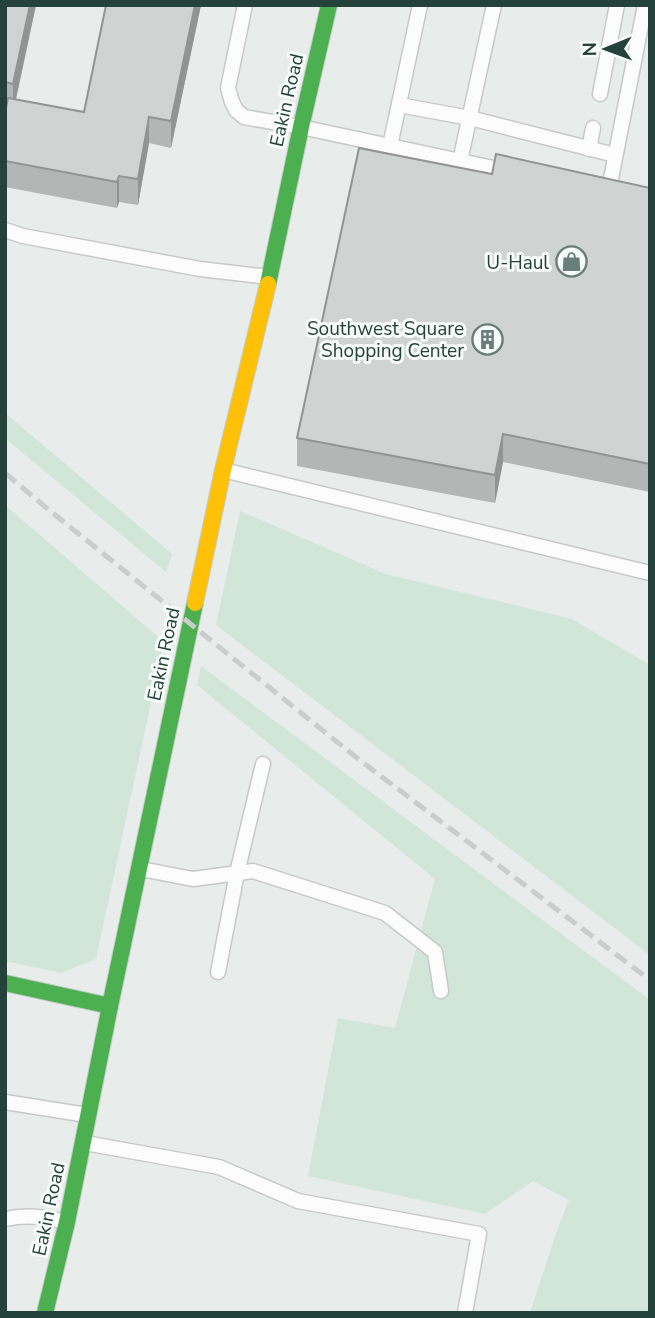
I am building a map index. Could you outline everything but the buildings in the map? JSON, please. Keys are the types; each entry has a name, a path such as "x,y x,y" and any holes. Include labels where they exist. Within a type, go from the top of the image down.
{"street":[{"name":"Eakin Road","path":"45,1313 67,1222 223,470 270,277 329,5"},
{"path":"5,983 110,1006"}],"lane":[{"path":"245,5 228,88 236,110 244,117 527,176"},
{"path":"390,146 420,5"},
{"path":"460,161 494,5"},
{"path":"600,94 617,5"},
{"path":"607,193 645,5"},
{"path":"399,105 470,118 615,155"},
{"path":"589,149 593,128"},
{"path":"5,230 23,236 200,269 270,277"},
{"path":"223,470 650,573"},
{"path":"218,972 237,873 263,764"},
{"path":"139,868 193,878 253,871 385,913 435,952 441,991"},
{"path":"5,1102 89,1115"},
{"path":"83,1143 219,1167 298,1201 479,1234 465,1313"},
{"path":"5,1219 27,1215 67,1222"}],"green space":[{"path":"5,413 172,554 166,572 5,438"},
{"path":"5,505 164,642 96,959 61,973 5,961"},
{"path":"240,511 386,574 572,619 650,665 650,955 216,625"},
{"path":"201,666 650,1000 650,1313 530,1313 569,1200 533,1181 485,1214 308,1176 338,1018 395,1028 435,879 197,685"}],"railway":[{"path":"5,473 357,758 650,980"}],"traffic: fast":[{"path":"268,284 329,5"},
{"path":"45,1313 67,1222 195,603"},
{"path":"5,983 110,1006"}],"traffic: slow":[{"path":"195,603 223,470 268,284"}],"place":[{"name":"U-Haul","path":"572,262"},
{"name":"Southwest Square Shopping Center","path":"487,339"}]}
